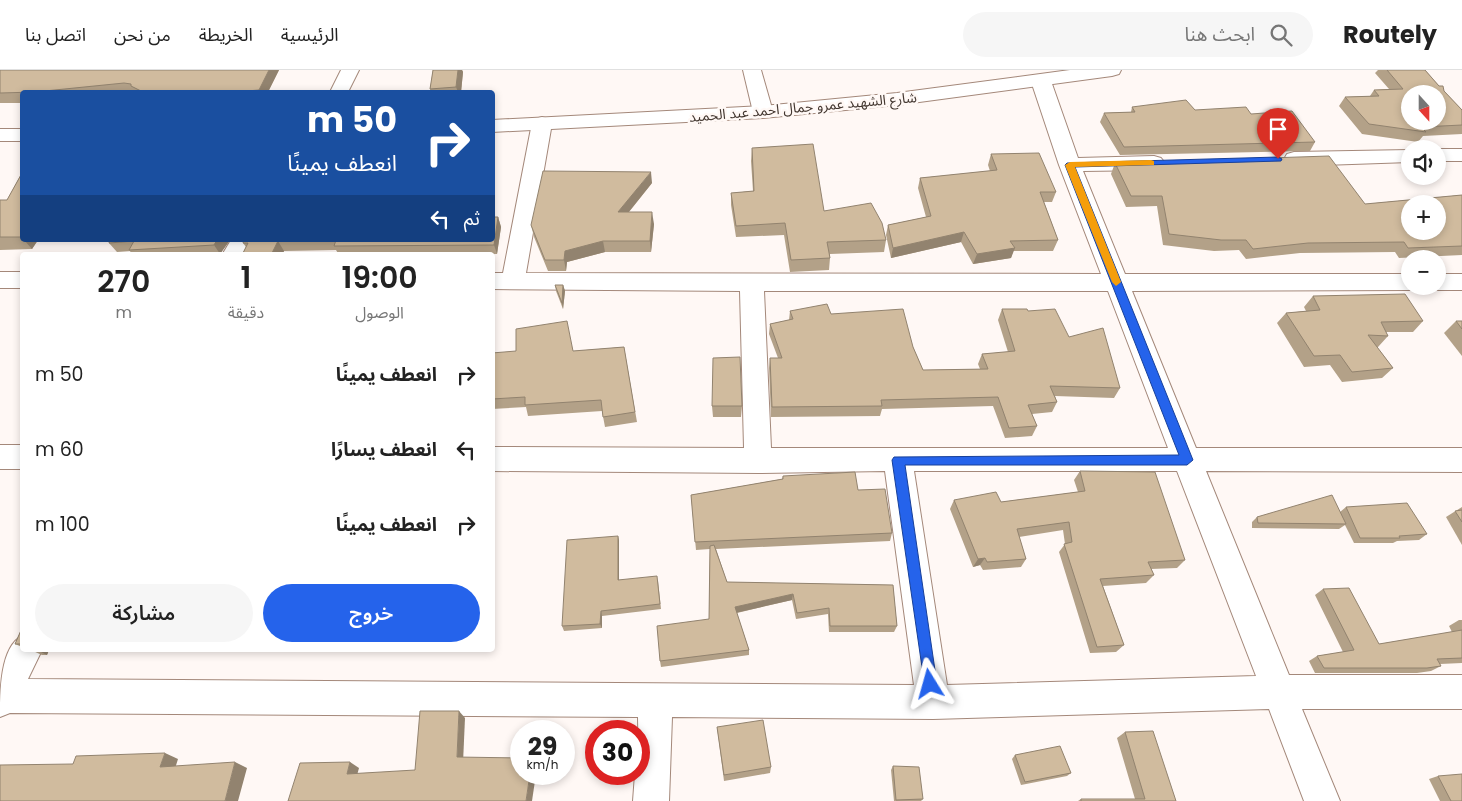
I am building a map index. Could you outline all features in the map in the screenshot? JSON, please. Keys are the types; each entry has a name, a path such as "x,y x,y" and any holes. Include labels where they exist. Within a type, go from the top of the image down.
{"street":[{"path":"341,90 350,70"},
{"path":"752,70 763,112"},
{"name":"شارع الشهيد عمرو جمال احمد عبد الحميد","path":"495,126 763,112 897,99 1112,70"},
{"path":"1041,81 1070,165 1322,801"},
{"path":"542,123 503,281 752,283 1401,282"},
{"path":"0,135 20,135"},
{"path":"1446,156 1462,155"},
{"path":"1274,160 1401,156"},
{"path":"1070,165 1177,162"},
{"path":"0,280 20,280"},
{"path":"1446,282 1462,282"},
{"path":"752,283 758,461"},
{"path":"0,457 20,457"},
{"path":"495,459 758,461 1462,460"},
{"path":"898,460 933,702"},
{"path":"25,652 1,697 656,699 933,702 1279,692 1462,692"},
{"path":"651,801 656,699"}],"building":[{"path":"0,70 269,70 259,90 139,90 131,86 131,84 124,83 0,93"},
{"path":"433,70 458,70 456,87 430,89"},
{"path":"1387,70 1425,70 1438,85 1401,85 1401,87"},
{"path":"1401,89 1401,128 1369,124 1345,97 1379,96 1374,90"},
{"path":"1446,93 1462,110 1462,125 1446,126"},
{"path":"1186,100 1195,110 1246,107 1251,114 1292,111 1315,142 1124,147 1104,113 1135,112 1132,107"},
{"path":"813,144 824,211 871,203 882,223 886,240 827,242 830,258 791,260 785,223 736,226 731,193 754,191 752,148"},
{"path":"1039,153 1056,192 1040,192 1058,240 1010,241 1015,248 977,254 964,232 893,248 888,225 931,216 920,178 997,170 991,154"},
{"path":"1329,156 1365,204 1401,201 1401,240 1446,240 1446,196 1462,195 1462,246 1408,248 1404,242 1308,243 1253,249 1246,240 1221,240 1169,234 1162,196 1131,196 1115,163"},
{"path":"543,171 651,172 618,212 652,212 650,241 603,241 565,251 564,260 545,260 531,225"},
{"path":"20,177 20,237 0,237 0,200 7,200"},
{"path":"495,217 498,217 495,238"},
{"path":"133,242 216,242 214,245 129,250"},
{"path":"278,242 272,252 244,252 248,243 243,243"},
{"path":"335,242 494,242 494,245 334,246"},
{"path":"555,285 563,285 562,303"},
{"path":"1406,295 1423,321 1381,322 1388,336 1368,335 1393,368 1352,372 1340,355 1314,356 1286,313 1320,310 1313,296"},
{"path":"827,304 831,314 903,309 913,347 923,370 988,369 982,354 1015,351 1002,309 1027,309 1028,311 1055,309 1069,337 1103,328 1120,388 1050,386 1057,402 1028,405 1037,426 1009,428 998,397 881,400 882,406 772,407 770,358 782,358 770,324 793,319 790,311"},
{"path":"567,321 573,351 624,347 635,412 603,417 601,400 525,405 525,397 495,399 495,353 516,351 516,329"},
{"path":"1456,321 1462,321 1462,329"},
{"path":"740,357 742,406 712,406 713,358"},
{"path":"1080,471 1155,472 1185,560 1148,562 1154,575 1100,579 1124,645 1097,647 1064,544 1072,542 1069,522 1017,529 1026,559 987,562 985,558 978,559 954,500 996,492 1001,502 1085,491"},
{"path":"855,472 858,490 885,489 892,533 695,542 691,495 783,479 783,476"},
{"path":"1332,495 1346,524 1258,523 1257,517"},
{"path":"1407,503 1427,534 1399,536 1400,538 1360,538 1346,507"},
{"path":"1462,510 1462,522 1455,511"},
{"path":"618,536 618,580 657,576 660,604 601,611 600,624 562,626 567,540"},
{"path":"714,545 727,582 893,585 897,626 830,626 829,608 797,613 793,594 735,607 749,650 660,661 657,626 709,619 710,546"},
{"path":"1349,588 1379,644 1462,630 1462,658 1437,659 1441,666 1427,668 1324,668 1317,656 1354,650 1323,589"},
{"path":"20,633 20,644 15,644"},
{"path":"420,711 459,711 457,757 510,758 510,785 528,785 526,801 288,801 300,763 350,762 347,774 415,770"},
{"path":"763,720 771,767 724,775 717,727"},
{"path":"1153,731 1176,801 1081,801 1081,799 1145,799 1125,732"},
{"path":"1060,746 1071,773 1025,782 1015,755"},
{"path":"165,753 160,767 235,762 225,801 0,801 0,765 73,764 76,756"},
{"path":"893,766 919,767 923,799 896,800"},
{"path":"1462,774 1462,801 1451,801 1438,776"}],"slow traffic":[{"path":"1116,282 1070,165 1151,163"}],"route":[{"path":"930,684 898,460 1187,460 1070,165 1278,159"}]}
